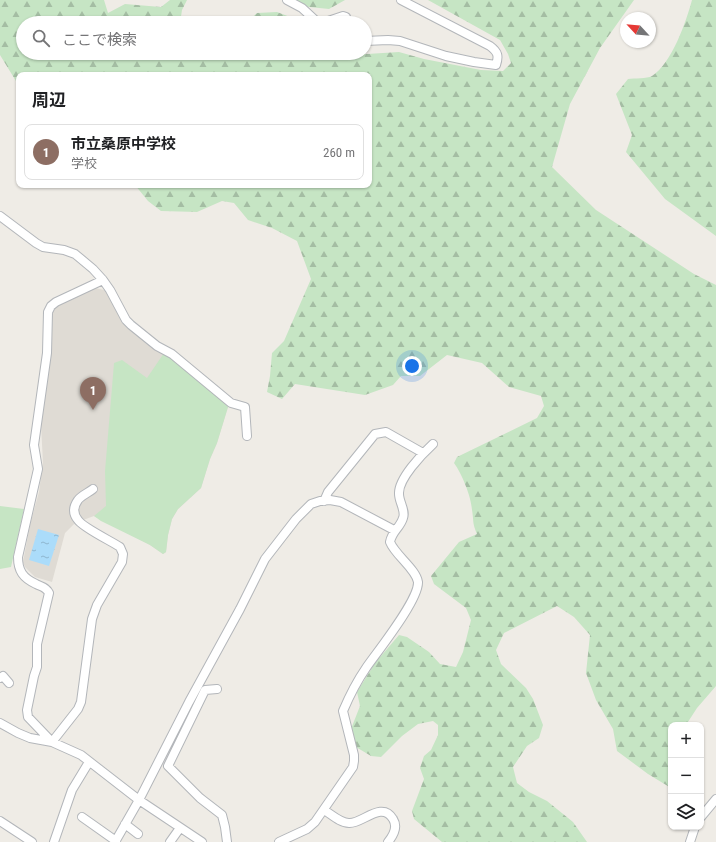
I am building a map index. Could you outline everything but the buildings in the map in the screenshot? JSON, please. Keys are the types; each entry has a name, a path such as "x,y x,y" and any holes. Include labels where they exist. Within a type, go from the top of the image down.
{"street":[{"path":"287,0 302,8 311,16"},
{"path":"372,41 400,41 446,56 474,62 496,64 498,58 498,53 496,50 401,0"},
{"path":"0,216 43,247 64,250 75,254 93,269 110,290 126,320 131,325 158,346 172,354 231,402 246,407 247,436"},
{"path":"52,742 28,717 26,710 37,667 37,644 49,593 46,588 26,577 18,567 18,557 38,469 34,444 47,353 48,312 51,306 56,302 103,280"},
{"path":"324,501 328,492 375,434 386,432 424,453"},
{"path":"279,842 307,828 315,822 353,767 354,761 343,711 366,669 392,634 416,590 418,582 415,576 408,564 397,554 390,542 394,530 404,518 404,512 399,495 401,483 424,453 433,444"},
{"path":"52,742 78,709 81,702 92,619 97,606 122,562 123,554 120,547 78,522 74,514 74,507 77,501 93,489"},
{"path":"82,817 116,842 265,559 296,519 311,504 324,501 341,502 394,530"},
{"path":"0,678 3,676 9,683"},
{"path":"217,689 206,690 168,766 200,798 222,815 227,842"},
{"path":"0,723 30,738 52,742 74,752 96,766 139,800 202,842"},
{"path":"54,842 72,790 89,762"},
{"path":"704,813 716,799"},
{"path":"324,810 342,821 349,823 377,812 383,812 393,819 395,825 394,832 388,842"},
{"path":"0,821 29,837"},
{"path":"125,824 138,834"},
{"path":"170,842 180,828"},
{"path":"690,842 694,830"}],"shaded area":[{"path":"95,288 104,290 108,293 120,313 228,407 201,488 178,509 172,519 166,552 163,554 150,545 94,516 75,523 65,533 52,582 35,577 25,567 23,562 30,525 39,492 43,463 41,425 50,316 54,309 58,306"}],"green space":[{"path":"0,0 104,0 108,13 125,4 161,7 170,0 187,0 182,10 181,16 16,16 16,60 372,60 372,54 399,52 424,59 481,70 503,71 511,63 500,40 428,0 634,0 626,12 620,12 620,20 600,48 570,104 552,167 596,210 694,274 716,285 716,686 697,708 688,722 668,722 668,786 648,774 617,751 613,729 596,700 586,673 590,635 574,617 557,606 504,633 496,650 501,664 526,688 533,699 543,725 539,738 527,746 513,767 517,783 529,792 547,801 573,822 587,842 442,842 414,819 412,811 424,779 420,768 424,756 431,750 438,735 438,725 433,721 418,724 402,736 381,757 371,756 356,747 351,729 360,706 357,692 375,663 399,635 407,637 429,652 440,664 456,667 463,652 471,620 466,608 434,584 431,576 459,542 477,534 466,485 454,463 457,457 537,418 544,406 541,396 509,387 482,363 447,355 420,376 401,376 393,385 365,395 295,384 282,399 267,392 272,353 284,341 311,279 297,241 272,228 248,220 234,203 222,201 197,212 161,211 148,201 137,188 372,188 372,72 16,72 16,81 0,55"},
{"path":"289,0 345,0 329,9 300,6"},
{"path":"692,0 716,0 716,236 665,199 626,152 632,135 616,94 628,79 650,77 666,62 682,30"},
{"path":"277,12 287,16 254,16 257,13"},
{"path":"164,353 172,357 215,393 228,407 201,488 178,509 172,519 166,552 163,554 150,545 101,521 94,516 106,506 105,471 114,363 122,360 147,378"},
{"path":"0,506 24,509 11,567 0,569"}],"water":[{"path":"38,529 59,535 49,566 29,560"}],"place":[{"name":"市立桑原中学校","path":"93,410"}]}
